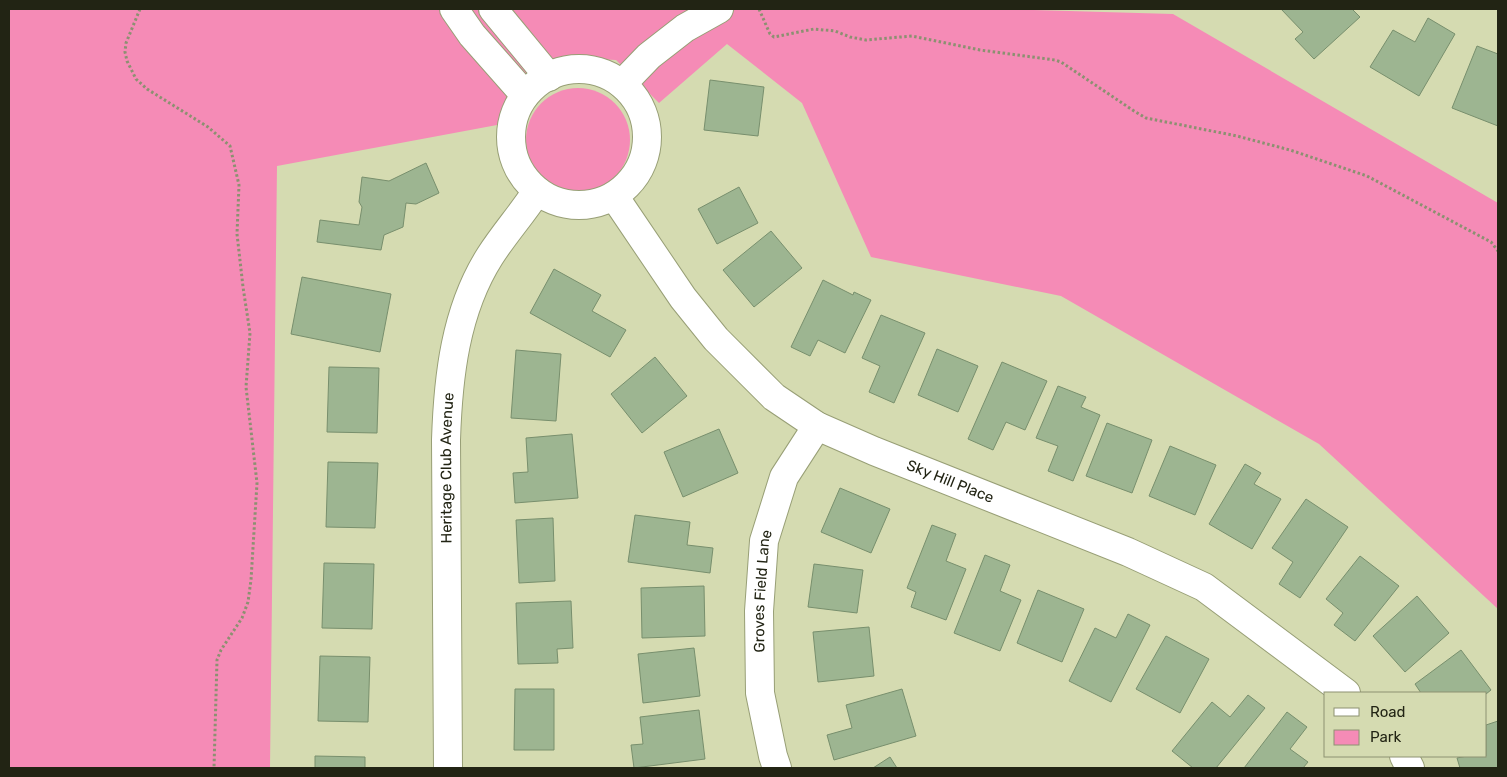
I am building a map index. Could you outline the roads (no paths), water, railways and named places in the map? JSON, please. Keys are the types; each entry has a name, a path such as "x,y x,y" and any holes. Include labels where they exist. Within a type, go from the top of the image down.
{"street":[{"path":"493,9 549,77"},
{"path":"622,84 649,56 684,28 718,9"},
{"path":"463,12 472,35 525,95"},
{"path":"582,69 603,73 622,84 636,100 645,119 647,140 642,161 632,179 614,196 597,203 576,205 555,201 536,191 522,176 513,156 510,135 514,114 525,95 541,80 561,72 582,69"},
{"name":"Heritage Club Avenue","path":"448,768 447,399 454,354 469,297 489,257 536,191"},
{"name":"Sky Hill Place","path":"614,196 683,298 716,339 774,397 817,426 1128,552 1204,587 1345,692"},
{"name":"Groves Field Lane","path":"777,768 760,693 759,611 764,541 784,477 817,426"}]}
